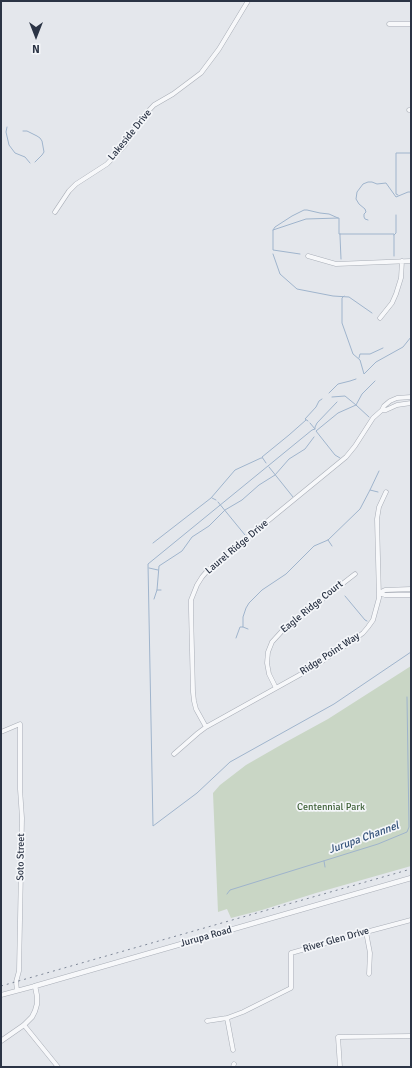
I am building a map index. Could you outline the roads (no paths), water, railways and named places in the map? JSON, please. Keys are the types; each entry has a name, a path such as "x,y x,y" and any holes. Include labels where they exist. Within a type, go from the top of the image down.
{"street":[{"name":"Lakeside Drive","path":"55,212 72,188 107,164 125,145 139,121 154,105 173,94 201,72 219,49 248,1"},
{"path":"389,24 411,24"},
{"path":"308,256 336,264 411,261"},
{"path":"380,318 392,303 396,294 401,278 402,261"},
{"name":"Laurel Ridge Drive","path":"206,727 196,709 193,692 191,600 197,585 208,570 346,457 355,446 372,418 382,410 384,406 402,397 411,397"},
{"path":"394,400 397,405"},
{"name":"Laurel Ridge Drive","path":"382,410 386,410 397,405 411,403"},
{"name":"Ridge Point Way","path":"174,754 206,727 312,668 363,633 373,620 378,603 377,519 379,507 386,492"},
{"name":"Eagle Ridge Court","path":"276,688 269,674 267,664 268,652 272,642 283,630 355,574"},
{"path":"410,589 410,595 386,595 379,593 385,590 410,589"},
{"name":"Soto Street","path":"1,732 20,724 20,789 22,818 19,971 16,982 17,990"},
{"name":"Jurupa Road","path":"1,995 411,878"},
{"name":"River Glen Drive","path":"207,1022 226,1018 243,1012 291,988 291,952 411,920"},
{"path":"366,932 370,953 370,974"},
{"path":"1,1040 24,1025 32,1017 37,1000 35,986"},
{"path":"226,1018 233,1050"},
{"path":"24,1025 58,1067"},
{"path":"340,1067 338,1037 411,1036"}],"waterway":[{"path":"7,127 6,132 9,145 15,153 25,157 30,163"},
{"path":"23,131 27,131 37,136 42,141 44,152 35,162"},
{"path":"398,195 396,194 396,153 411,153"},
{"path":"368,220 364,217 366,212 365,209 356,199 357,192 363,184 368,182 377,184 386,183 396,197 411,192"},
{"path":"300,254 273,250 273,230 275,227 304,210 329,214 338,218"},
{"path":"394,235 396,233 396,215"},
{"path":"273,230 306,219 339,218 339,234 394,234 394,256"},
{"path":"340,234 341,259"},
{"path":"273,254 280,274 297,289 333,296 349,297 372,313"},
{"path":"344,296 342,298 342,323 353,354 360,360 364,374 376,362 403,347 411,337"},
{"path":"359,358 360,354 370,354 383,348"},
{"path":"329,393 338,384 356,379"},
{"path":"369,417 356,405 362,394 375,381"},
{"path":"332,397 345,396 356,405 338,413 316,431 335,455 340,458"},
{"path":"308,421 305,419 322,399"},
{"path":"315,429 317,423 337,402"},
{"path":"266,463 262,457 306,420"},
{"path":"310,423 315,429 148,564 153,826 197,793 230,762 334,704 411,652"},
{"path":"154,599 157,590 159,566 182,551 192,537 209,526 225,510 242,500 259,485 275,475 289,459 305,449 314,437"},
{"path":"153,543 211,498 235,470 262,458"},
{"path":"269,467 293,497"},
{"path":"378,492 370,490 379,471"},
{"path":"236,638 240,627 243,627 243,617 249,603 262,590 286,574 314,546 328,540 360,509 370,490"},
{"path":"212,498 216,500"},
{"path":"218,502 245,535"},
{"path":"328,540 332,546"},
{"path":"149,568 158,570"},
{"path":"345,596 367,621"},
{"path":"243,627 248,629"},
{"name":"Jurupa Channel","path":"227,894 230,890 378,844 407,832 409,827 407,697"},
{"name":"Jurupa Channel","path":"324,861 325,867"}],"railway":[{"path":"1,986 411,869"}],"park label":[{"name":"Centennial Park","path":"331,807"}]}
